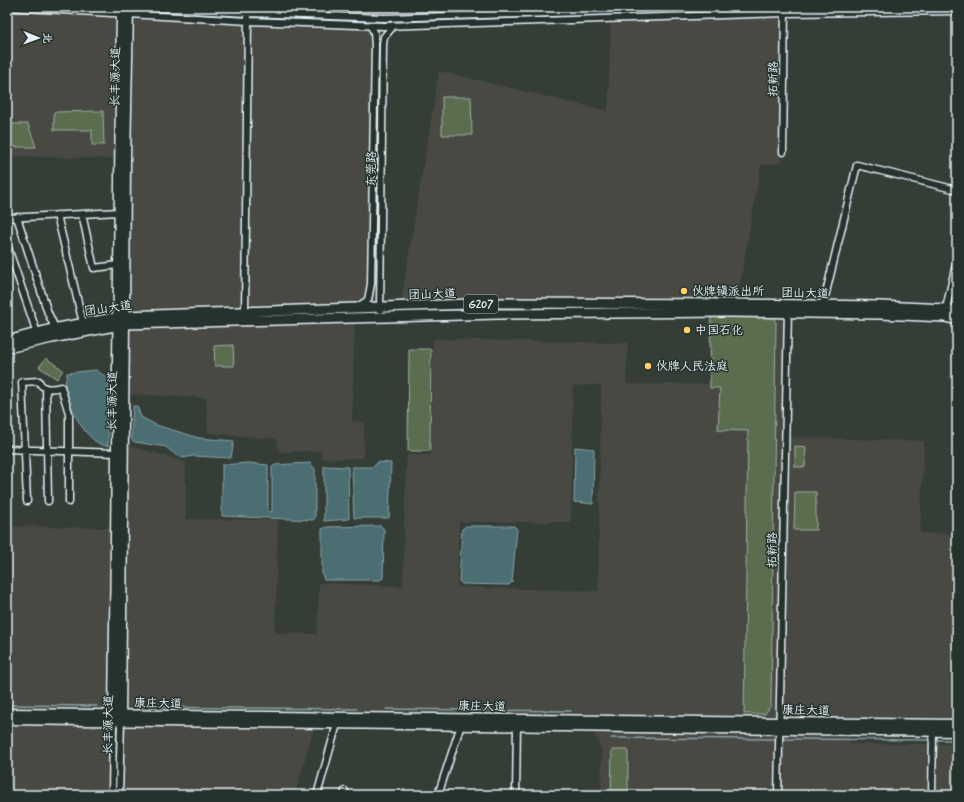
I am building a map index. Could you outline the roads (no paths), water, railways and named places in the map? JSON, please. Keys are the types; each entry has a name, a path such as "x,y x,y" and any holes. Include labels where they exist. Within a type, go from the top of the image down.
{"highway":[{"name":"团山大道","path":"7,341 55,328 83,323 246,316 380,307 498,304 788,309 880,314 957,312"},
{"name":"团山大道","path":"246,316 380,317 498,314 723,312 823,306 880,306 945,313 957,320"},
{"name":"团山大道","path":"7,348 121,321"}],"main road":[{"name":"长丰源大道","path":"117,718 121,321 118,265 125,10"},
{"name":"长丰源大道","path":"117,718 116,454 126,159 125,10"},
{"name":"康庄大道","path":"7,713 117,718 337,724 461,725 517,722"},
{"name":"康庄大道","path":"7,720 117,718 779,726 957,724"},
{"name":"康庄大道","path":"779,726 933,737 957,732"}],"street":[{"path":"9,7 125,10 248,20 370,25 785,10 957,11"},
{"path":"137,7 384,18 745,7"},
{"name":"拓新路","path":"783,152 785,10"},
{"path":"246,316 248,13"},
{"name":"东莞路","path":"356,308 368,300 371,284 374,32 370,25"},
{"name":"东莞路","path":"380,317 383,44 384,36 394,25"},
{"path":"823,306 857,165 957,190"},
{"path":"7,218 119,212"},
{"path":"82,214 94,268 118,265"},
{"path":"57,215 83,323"},
{"path":"17,217 48,312 55,328"},
{"path":"7,245 37,333"},
{"path":"945,313 957,260"},
{"name":"拓新路","path":"778,795 788,309"},
{"path":"27,501 22,382 39,381 40,385 46,388 61,388 69,413 69,502"},
{"path":"46,388 48,501"},
{"path":"7,449 116,454"},
{"name":"长丰源大道","path":"112,795 117,718"},
{"name":"长丰源大道","path":"117,718 119,795"},
{"path":"516,795 517,722"},
{"path":"317,795 337,724"},
{"path":"438,795 461,725"},
{"path":"932,795 933,737"}],"water":[{"path":"96,370 109,379 108,446 100,444 85,431 69,402 66,393 65,385 67,373"},
{"path":"133,406 137,406 141,417 156,425 199,438 234,441 231,458 193,456 183,458 176,455 166,447 135,442 131,439"},
{"path":"575,447 594,449 593,504 574,502"},
{"path":"378,462 391,463 389,518 354,518 352,467 373,467"},
{"path":"248,463 268,465 268,511 271,512 272,467 275,465 310,463 315,469 315,518 313,520 222,516 222,465"},
{"path":"324,466 348,467 349,519 324,521"},
{"path":"381,526 384,529 383,578 380,580 324,580 322,573 322,529 327,527"},
{"path":"466,526 514,526 517,529 512,582 509,585 462,584 459,581 462,529"}],"waterway":[{"path":"7,705 97,706"},
{"path":"137,707 357,709"},
{"path":"386,709 571,711"},
{"path":"611,738 777,739"},
{"path":"781,739 931,740"},
{"path":"935,740 957,740"}],"place":[{"name":"伙牌镇派出所","path":"684,291"},
{"name":"中国石化","path":"687,330"},
{"name":"伙牌人民法庭","path":"648,366"}]}
